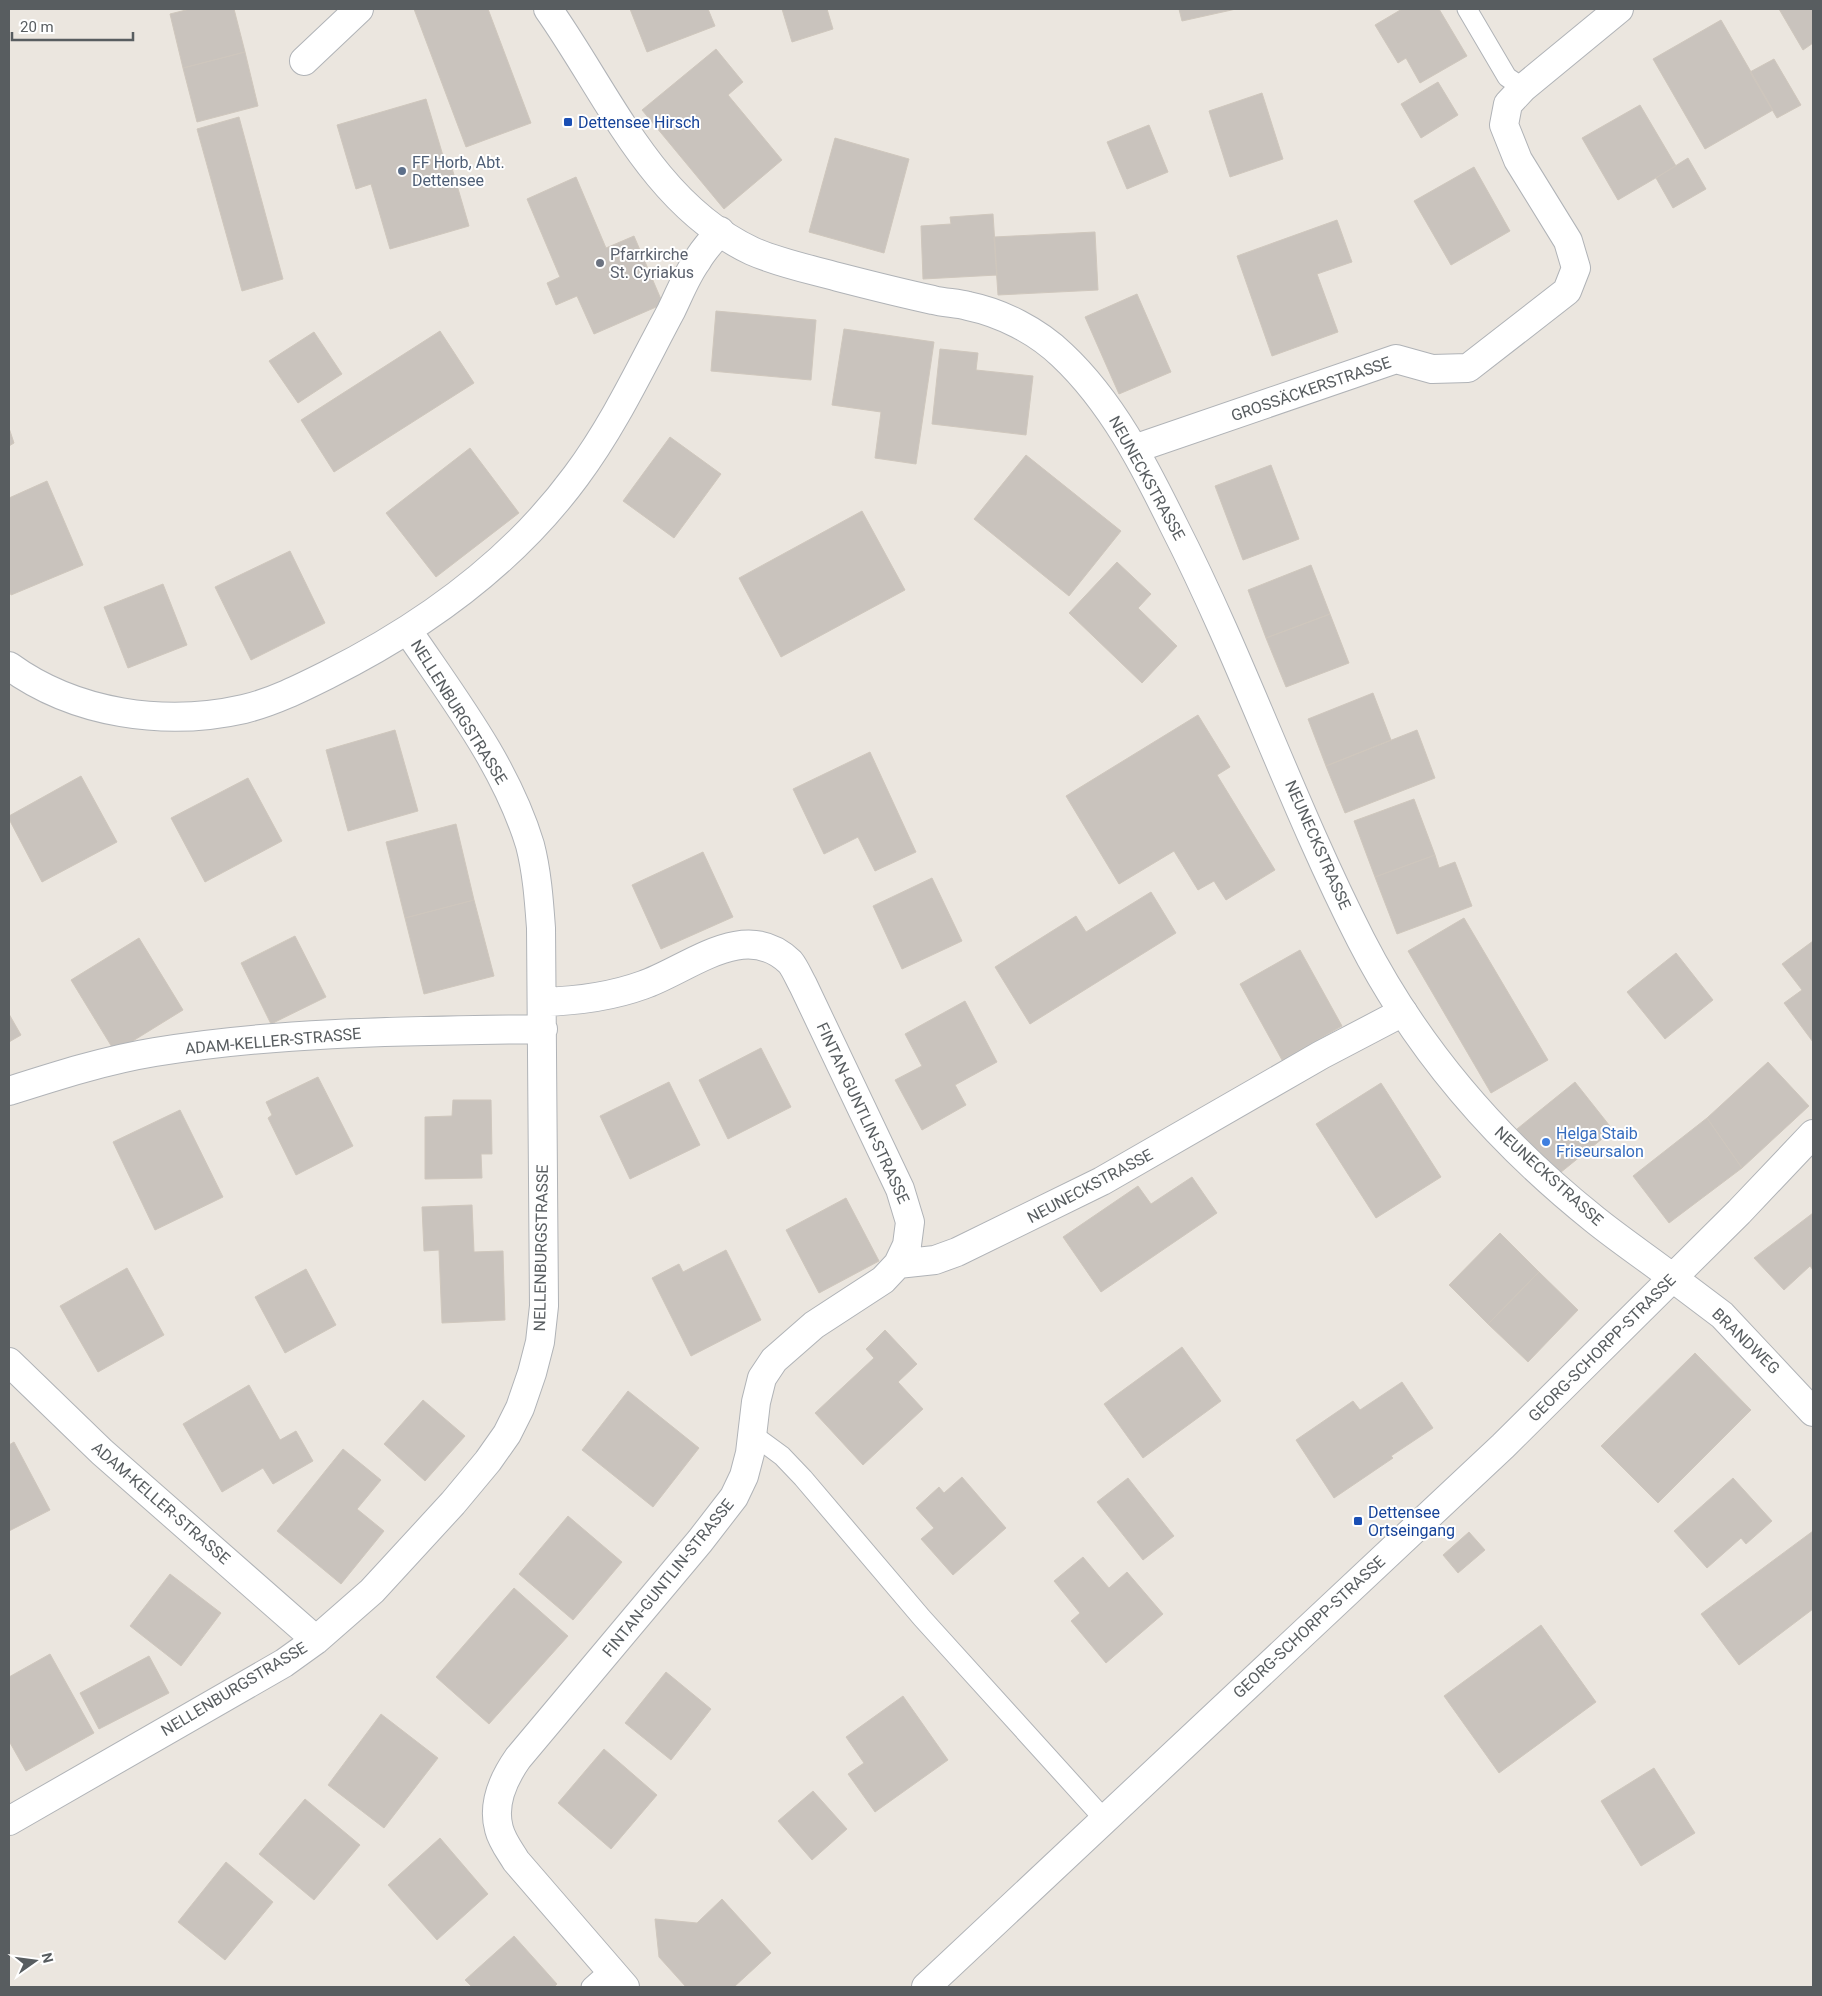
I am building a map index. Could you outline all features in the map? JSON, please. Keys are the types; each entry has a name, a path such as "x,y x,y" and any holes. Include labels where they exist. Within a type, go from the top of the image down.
{"street":[{"path":"304,61 359,9"},
{"name":"NEUNECKSTRASSE","path":"548,9 571,42 632,142 672,191 697,214 720,231 750,250 788,264 937,301 971,306 999,315 1028,329 1060,353 1086,380 1111,413 1134,449 1189,556 1236,656 1341,900 1364,945 1403,1012 1431,1052 1492,1126 1557,1188 1594,1220 1673,1278"},
{"name":"GROSSÄCKERSTRASSE","path":"1134,449 1396,359 1432,369 1468,368 1567,291 1576,268 1568,241 1518,160 1504,125 1508,104 1522,88 1619,9"},
{"path":"9,666 48,689 80,702 110,711 176,717 211,715 246,709 279,698 362,658 408,631 458,595 513,547 545,515 577,475 631,387 696,262 720,231"},
{"name":"NELLENBURGSTRASSE","path":"9,1821 240,1690 284,1663 316,1640 372,1591 453,1502 488,1461 507,1434 520,1408 540,1342 544,1306 543,1029 541,928 537,884 530,847 516,806 482,741 408,631"},
{"name":"FINTAN-GUNTLIN-STRASSE","path":"542,1002 599,998 644,984 718,950 734,945 756,944 774,950 791,963 803,985 900,1189 910,1222 907,1245 898,1264 883,1280 814,1325 774,1360 762,1378 756,1402 750,1453 744,1476 734,1497 700,1541 518,1758 506,1775 498,1811 498,1829 505,1844 609,1982"},
{"name":"NEUNECKSTRASSE","path":"898,1264 935,1260 950,1255 1053,1206 1111,1176 1322,1055 1403,1012"},
{"name":"ADAM-KELLER-STRASSE","path":"9,1091 101,1064 154,1052 216,1044 335,1034 543,1029"},
{"name":"GEORG-SCHORPP-STRASSE","path":"926,1987 1106,1820 1502,1446 1673,1278 1813,1134"},
{"name":"BRANDWEG","path":"1673,1278 1722,1315 1813,1412"},
{"name":"ADAM-KELLER-STRASSE","path":"9,1362 109,1458 316,1640"}],"lane":[{"path":"1467,9 1507,77 1522,88"},
{"path":"752,1434 782,1456 803,1478 922,1618 1106,1820"}],"building":[{"path":"190,9 234,9 245,52 183,68 170,14"},
{"path":"414,9 488,9 531,123 466,147"},
{"path":"630,9 708,9 715,26 647,52"},
{"path":"782,9 827,9 833,29 792,42"},
{"path":"1179,9 1236,9 1182,21"},
{"path":"1402,9 1439,9 1467,56 1420,83 1406,58 1398,63 1375,25"},
{"path":"1779,9 1813,9 1813,43 1803,50"},
{"path":"1721,20 1773,110 1705,149 1653,59"},
{"path":"716,49 743,82 728,95 782,160 724,209 642,110"},
{"path":"245,52 258,106 197,122 183,68"},
{"path":"1774,59 1801,105 1777,118 1750,72"},
{"path":"1438,82 1458,115 1421,138 1401,104"},
{"path":"1262,93 1283,159 1230,177 1209,111"},
{"name":"FF Horb, Abt. Dettensee","path":"426,99 444,159 449,158 469,226 390,249 371,184 356,189 337,125"},
{"path":"1640,105 1676,166 1618,200 1582,138"},
{"path":"239,117 283,279 242,291 197,129"},
{"path":"1149,125 1168,172 1127,189 1107,142"},
{"path":"835,138 909,159 884,253 809,232"},
{"path":"1688,158 1706,189 1673,208 1656,178"},
{"path":"1474,167 1510,231 1451,265 1414,201"},
{"name":"Pfarrkirche St. Cyriakus","path":"576,177 606,248 634,236 663,304 594,334 577,296 556,305 547,283 560,277 527,199"},
{"path":"993,214 997,275 923,279 921,226 951,224 950,217"},
{"path":"1337,220 1352,262 1317,274 1338,332 1272,356 1237,256"},
{"path":"1095,232 1098,290 998,295 994,237"},
{"path":"1137,294 1171,372 1119,394 1085,317"},
{"path":"716,311 816,320 811,380 711,371"},
{"path":"844,329 934,342 916,464 875,458 881,412 832,405"},
{"path":"440,331 474,383 334,472 301,420"},
{"path":"314,332 342,374 298,403 269,361"},
{"path":"940,349 978,353 976,370 1033,376 1026,435 932,424"},
{"path":"9,428 14,443 9,446"},
{"path":"670,437 721,474 674,538 623,501"},
{"path":"470,448 519,513 436,577 386,513"},
{"path":"1026,455 1121,531 1069,596 974,519"},
{"path":"1271,465 1299,539 1243,560 1215,486"},
{"path":"47,481 83,565 11,595 9,590 9,498"},
{"path":"862,511 905,590 781,657 739,578"},
{"path":"290,551 325,623 251,660 215,587"},
{"path":"1117,562 1151,594 1138,608 1177,646 1142,683 1069,613"},
{"path":"1311,565 1330,614 1266,638 1248,590"},
{"path":"163,584 187,645 128,668 104,607"},
{"path":"1330,614 1349,663 1286,687 1266,638"},
{"path":"1373,693 1391,740 1326,766 1308,719"},
{"path":"1198,715 1230,767 1217,775 1275,870 1226,900 1214,881 1198,890 1174,851 1119,884 1066,796"},
{"path":"395,730 418,811 348,831 326,750"},
{"path":"1417,730 1435,778 1345,813 1326,766"},
{"path":"870,752 916,852 875,871 858,837 824,854 793,789"},
{"path":"81,776 117,842 42,882 9,816"},
{"path":"248,778 282,841 205,882 171,818"},
{"path":"1414,799 1435,855 1375,877 1354,821"},
{"path":"456,824 474,900 405,918 386,842"},
{"path":"703,852 733,917 661,949 632,885"},
{"path":"1435,855 1439,868 1455,862 1472,906 1397,934 1375,877"},
{"path":"932,878 962,941 902,969 873,906"},
{"path":"1151,892 1176,933 1030,1024 995,967 1076,916 1086,932"},
{"path":"474,900 494,976 424,994 405,918"},
{"path":"1464,918 1548,1060 1491,1093 1408,951"},
{"path":"295,936 326,997 271,1024 241,963"},
{"path":"139,938 183,1010 115,1052 71,980"},
{"path":"1813,941 1813,1042 1784,1003 1802,990 1782,964"},
{"path":"1300,950 1342,1026 1282,1060 1240,984"},
{"path":"1676,953 1713,1000 1665,1039 1627,992"},
{"path":"965,1001 997,1062 955,1085 966,1105 922,1130 895,1080 922,1066 905,1034"},
{"path":"9,1014 21,1035 9,1042"},
{"path":"761,1048 791,1107 728,1139 699,1080"},
{"path":"1768,1062 1809,1106 1742,1168 1707,1118"},
{"path":"318,1077 353,1146 296,1175 268,1118 272,1115 266,1102"},
{"path":"669,1082 700,1145 630,1179 600,1116"},
{"path":"1575,1082 1613,1130 1555,1177 1517,1129"},
{"path":"1381,1083 1441,1177 1376,1218 1316,1124"},
{"path":"453,1100 491,1100 492,1154 481,1154 482,1178 425,1179 425,1117 452,1116"},
{"path":"180,1110 223,1197 155,1230 113,1142"},
{"path":"1707,1118 1742,1168 1669,1223 1633,1176"},
{"path":"1192,1177 1217,1213 1101,1292 1063,1237 1138,1186 1151,1204"},
{"path":"846,1198 879,1261 819,1293 786,1230"},
{"path":"472,1205 474,1252 503,1251 505,1320 442,1323 439,1250 424,1251 422,1207"},
{"path":"1813,1213 1813,1270 1810,1266 1784,1290 1754,1258"},
{"path":"1500,1233 1539,1272 1488,1324 1449,1285"},
{"path":"726,1250 761,1320 691,1356 652,1278 679,1264 683,1272"},
{"path":"127,1268 164,1335 98,1372 60,1306"},
{"path":"306,1269 336,1325 285,1353 255,1297"},
{"path":"1539,1272 1578,1310 1528,1362 1488,1324"},
{"path":"885,1330 917,1364 898,1382 923,1409 863,1465 815,1413 874,1358 866,1349"},
{"path":"1182,1347 1221,1401 1143,1458 1104,1404"},
{"path":"1695,1353 1751,1410 1658,1503 1601,1446"},
{"path":"1402,1382 1433,1428 1334,1498 1296,1440 1353,1401 1360,1410"},
{"path":"249,1385 280,1440 296,1431 313,1461 273,1484 263,1468 222,1492 183,1424"},
{"path":"628,1391 699,1448 653,1507 582,1450"},
{"path":"423,1400 465,1436 425,1481 384,1444"},
{"path":"14,1442 50,1510 9,1531 9,1445"},
{"path":"343,1449 381,1480 357,1509 384,1531 341,1584 277,1531"},
{"path":"962,1477 1006,1528 953,1575 921,1539 934,1528 916,1508 939,1487 944,1493"},
{"path":"1128,1478 1174,1536 1143,1560 1097,1502"},
{"path":"1733,1478 1772,1521 1746,1544 1741,1538 1707,1568 1674,1531"},
{"path":"568,1516 622,1562 573,1620 519,1574"},
{"path":"1813,1531 1813,1609 1739,1665 1701,1614"},
{"path":"1469,1532 1485,1550 1458,1573 1443,1555"},
{"path":"1083,1557 1109,1588 1127,1572 1163,1614 1106,1663 1071,1621 1080,1613 1054,1581"},
{"path":"170,1574 221,1613 181,1666 130,1626"},
{"path":"514,1588 568,1636 489,1724 436,1677"},
{"path":"1541,1625 1596,1702 1499,1773 1444,1696"},
{"path":"50,1654 94,1733 26,1771 9,1741 9,1677"},
{"path":"149,1656 169,1693 99,1729 80,1693"},
{"path":"666,1672 711,1709 671,1760 625,1723"},
{"path":"903,1696 948,1760 875,1812 848,1774 864,1763 846,1737"},
{"path":"381,1714 438,1758 384,1828 328,1785"},
{"path":"604,1749 657,1795 611,1849 558,1803"},
{"path":"1654,1768 1695,1833 1641,1866 1601,1801"},
{"path":"813,1791 847,1829 812,1860 778,1821"},
{"path":"305,1799 360,1845 314,1900 259,1854"},
{"path":"440,1838 488,1894 437,1940 388,1885"},
{"path":"226,1862 273,1902 225,1960 178,1922"},
{"path":"722,1899 771,1953 734,1987 686,1987 659,1957 655,1919 697,1923"},
{"path":"514,1936 557,1984 554,1987 472,1987 465,1980"}],"place":[{"name":"Dettensee Hirsch","path":"568,122"},
{"name":"FF Horb, Abt. Dettensee","path":"402,171"},
{"name":"Pfarrkirche St. Cyriakus","path":"600,263"},
{"name":"Helga Staib Friseursalon","path":"1546,1142"},
{"name":"Dettensee Ortseingang","path":"1358,1521"}]}
